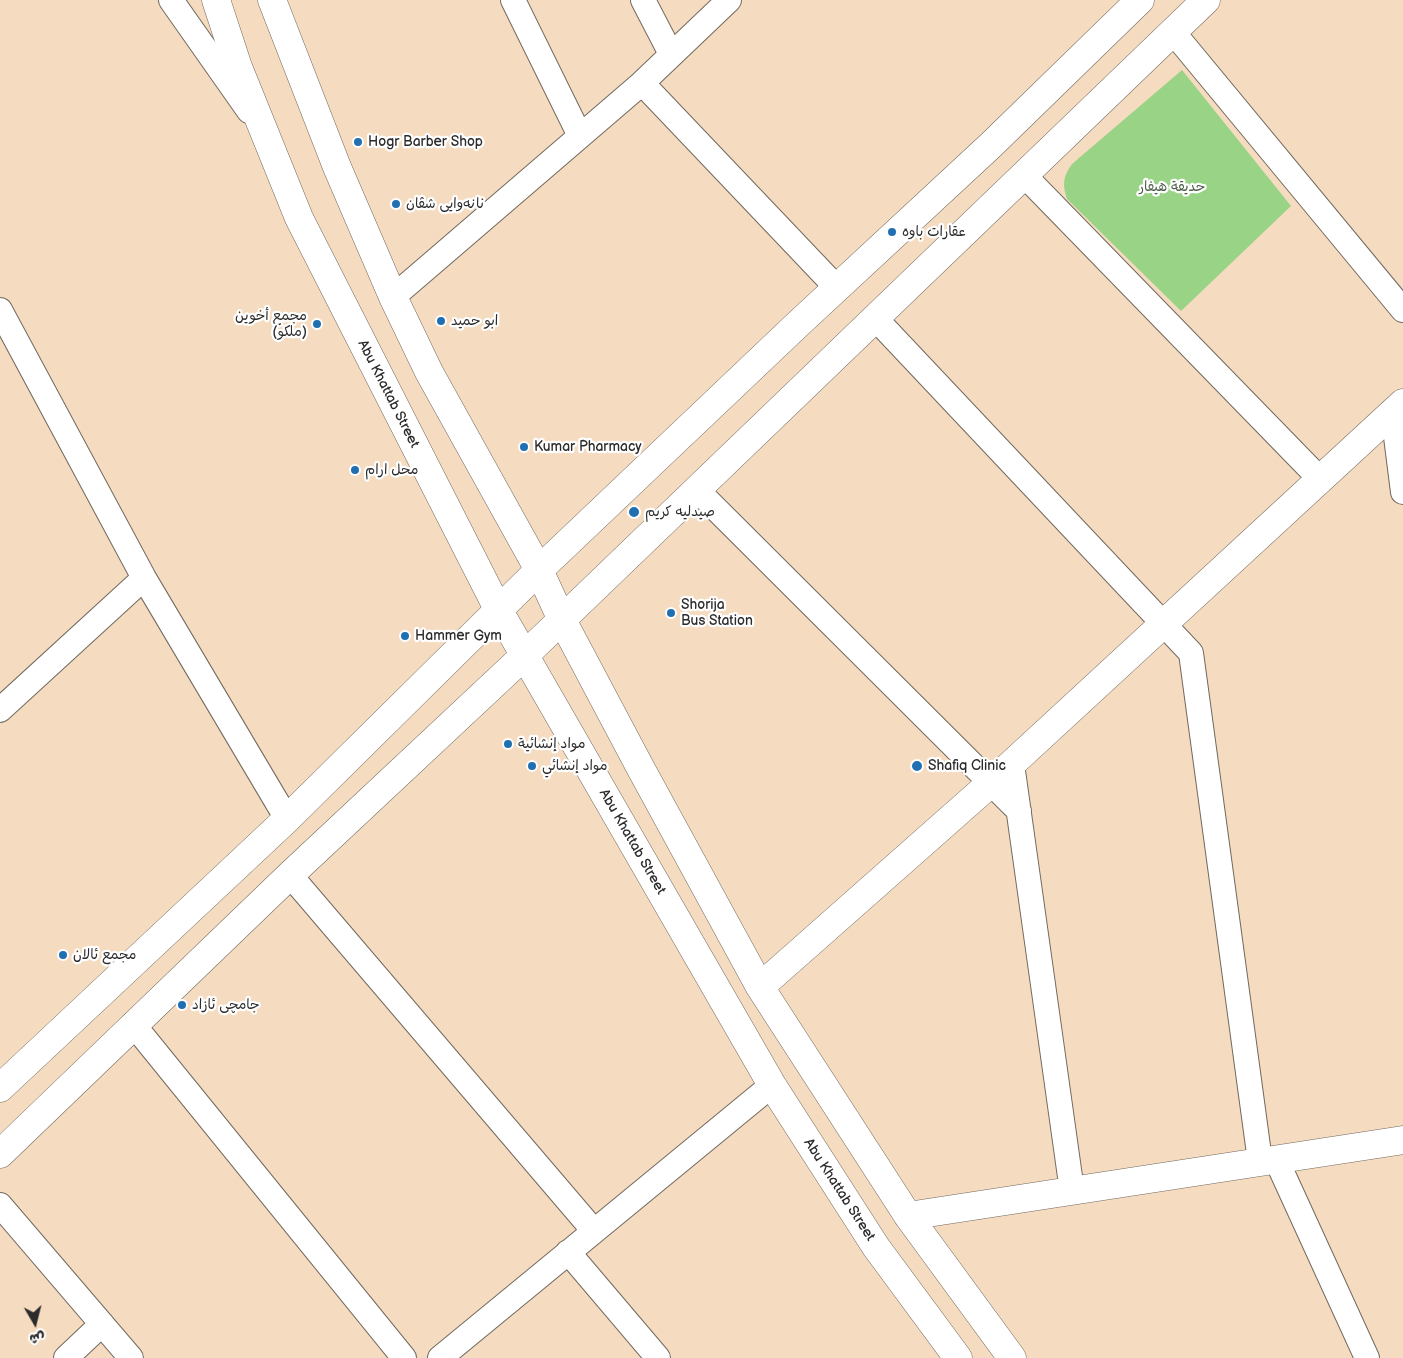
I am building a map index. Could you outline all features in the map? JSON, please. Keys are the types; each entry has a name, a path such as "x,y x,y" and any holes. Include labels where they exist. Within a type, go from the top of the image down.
{"street":[{"path":"171,0 263,131"},
{"name":"Abu Khattab Street","path":"216,0 263,131 314,251 499,611 772,1085 876,1247 958,1358"},
{"path":"272,0 337,167 393,297 429,372 539,570 561,618 760,987 908,1216 1012,1358"},
{"path":"513,0 580,136"},
{"path":"643,0 671,54"},
{"path":"393,297 642,83 730,0"},
{"path":"0,1088 287,819 539,570 991,145 1140,0"},
{"path":"0,1154 133,1024 524,656 561,618 1206,0"},
{"path":"1173,32 1403,310"},
{"path":"642,83 837,288"},
{"path":"1024,175 1320,479"},
{"path":"0,310 144,578 287,819"},
{"path":"875,318 1191,653 1268,1160 1367,1358"},
{"path":"760,987 1012,764 1398,408"},
{"path":"1398,408 1403,492"},
{"path":"696,489 1019,811"},
{"path":"0,710 144,578"},
{"path":"1012,764 1072,1190"},
{"path":"290,875 594,1231"},
{"path":"133,1024 404,1358"},
{"path":"440,1358 772,1085"},
{"path":"908,1216 1403,1140"},
{"path":"0,1205 131,1358"},
{"path":"568,1252 658,1358"},
{"path":"66,1358 102,1324"}],"green space":[{"name":"حديقة هيفار","path":"1182,70 1291,206 1181,311 1067,199 1064,185 1065,177 1072,164"}],"place":[{"name":"Hogr Barber Shop","path":"358,142"},
{"name":"نانەوایی شڤان","path":"396,204"},
{"name":"عقارات باوه","path":"892,232"},
{"name":"ابو حميد","path":"441,321"},
{"name":"مجمع أخوين (ملكو)","path":"317,324"},
{"name":"Kumar Pharmacy","path":"524,447"},
{"name":"محل ارام","path":"355,470"},
{"name":"صيدليه كريم","path":"634,512"},
{"name":"Shorija Bus Station","path":"671,613"},
{"name":"Hammer Gym","path":"405,636"},
{"name":"مواد إنشائية","path":"508,744"},
{"name":"مواد إنشائي","path":"532,766"},
{"name":"Shafiq Clinic","path":"917,766"},
{"name":"مجمع ئالان","path":"63,955"},
{"name":"جامچی ئازاد","path":"182,1005"}]}
